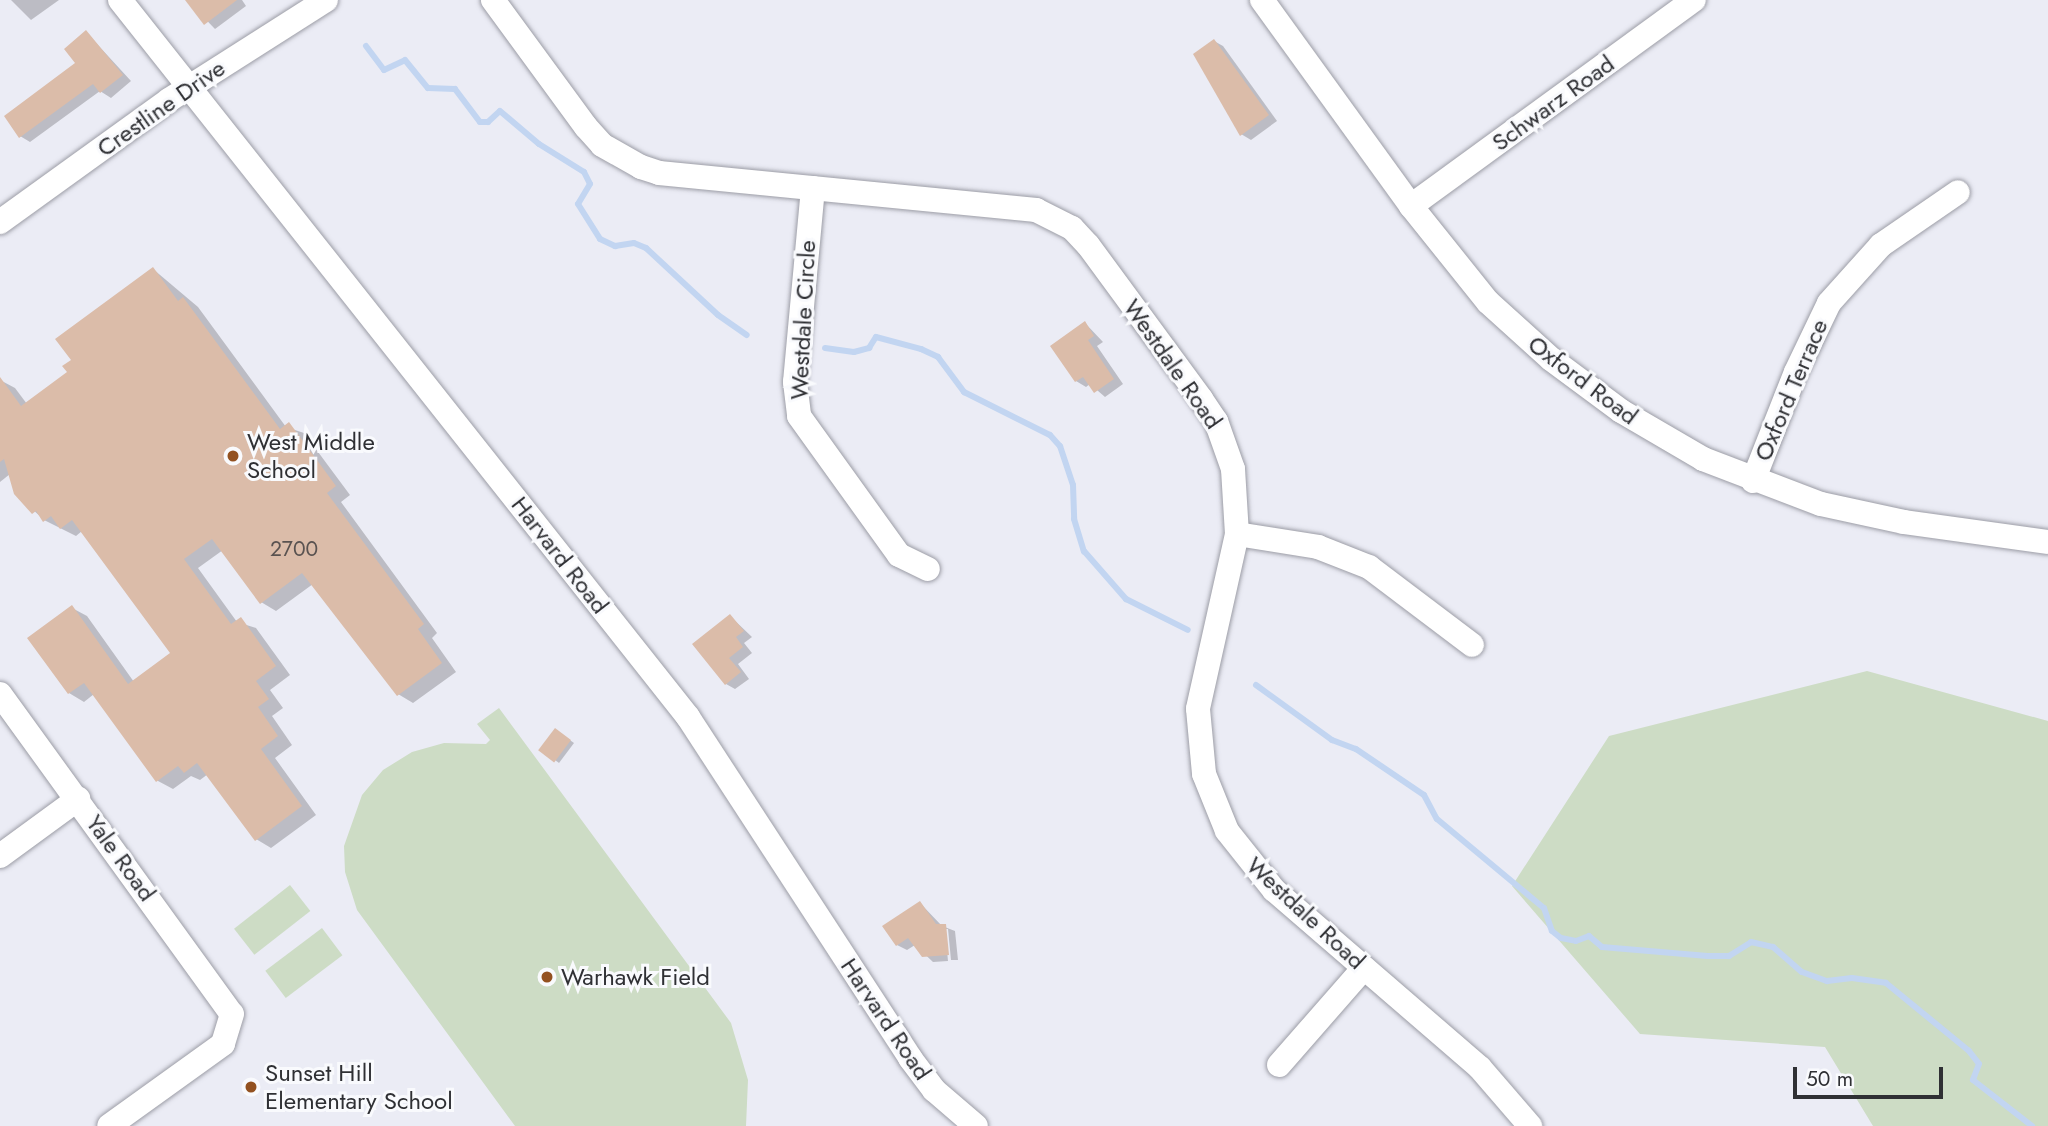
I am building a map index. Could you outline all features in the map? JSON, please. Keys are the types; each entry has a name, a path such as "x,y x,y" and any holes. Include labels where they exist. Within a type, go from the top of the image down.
{"street":[{"name":"Harvard Road","path":"120,0 688,717 910,1058 934,1090 976,1126"},
{"name":"Crestline Drive","path":"0,222 188,86 326,0"},
{"name":"Westdale Road","path":"493,0 586,127 621,158 659,173 1036,210 1072,228 1216,421 1233,469 1237,534 1202,685 1199,736 1204,774 1227,831 1256,873 1480,1068 1530,1126"},
{"name":"Oxford Road","path":"1262,0 1411,206 1488,302 1551,359 1663,437 1753,481 1865,515 2048,542"},
{"name":"Schwarz Road","path":"1411,206 1694,0"},
{"name":"Westdale Circle","path":"813,188 795,382 799,416 899,555 928,569"},
{"name":"Oxford Terrace","path":"1753,481 1796,372 1829,303 1881,245 1958,192"},
{"path":"1237,534 1318,547 1369,567 1472,645"},
{"name":"Yale Road","path":"0,694 228,1003 231,1025 223,1044 109,1126"},
{"path":"0,856 78,799"},
{"path":"1279,1065 1364,968"}],"green space":[{"path":"1867,671 2048,721 2048,1126 1873,1126 1825,1047 1640,1034 1512,886 1609,736"},
{"path":"499,708 731,1023 748,1080 746,1126 515,1126 357,910 345,872 344,846 362,795 383,770 412,752 444,743 486,744 490,740 477,724"},
{"path":"290,885 310,911 254,955 234,929"},
{"path":"322,928 342,955 286,998 265,971"}],"building":[{"path":"185,0 237,0 204,25"},
{"path":"86,30 123,75 100,93 93,84 19,138 4,116 75,63 64,49"},
{"path":"1214,39 1269,115 1240,136 1193,54"},
{"path":"153,267 178,301 183,297 280,429 289,422 336,486 327,493 424,624 418,629 442,663 397,696 302,573 260,604 212,539 184,559 231,624 241,617 276,666 256,681 269,699 258,707 278,736 261,749 302,806 255,841 197,763 184,773 178,766 156,782 84,683 68,694 27,638 72,605 128,684 170,653 72,520 60,529 51,516 43,522 36,511 32,514 14,494 4,459 0,462 0,377 21,406 67,372 62,366 71,360 55,339"},
{"path":"1085,321 1094,336 1088,340 1114,379 1094,393 1083,377 1075,382 1050,346"},
{"path":"730,614 744,631 736,637 743,647 729,658 741,672 725,685 692,644"},
{"path":"555,728 571,740 554,762 538,750"},
{"path":"920,901 936,924 946,924 949,955 922,957 908,938 896,946 882,926"}],"waterway":[{"path":"366,46 384,70 405,60 428,88 455,89 480,122 488,122 500,111 539,144 584,172 590,184 578,204 600,239 615,246 634,243 646,248 718,315 747,335"},
{"path":"825,348 854,352 869,348 876,337 921,349 938,357 964,392 1050,435 1060,446 1073,485 1074,519 1084,551 1126,599 1188,630"},
{"path":"1256,685 1332,740 1356,749 1424,795 1437,819 1544,908 1552,931 1561,938 1576,941 1589,936 1602,947 1708,956 1729,956 1751,942 1773,947 1802,972 1827,981 1852,978 1886,983 1969,1051 1979,1064 1973,1080 2032,1126"}],"place":[{"name":"West Middle School","path":"233,456"},
{"name":"Warhawk Field","path":"547,977"},
{"name":"Sunset Hill Elementary School","path":"251,1087"}]}
